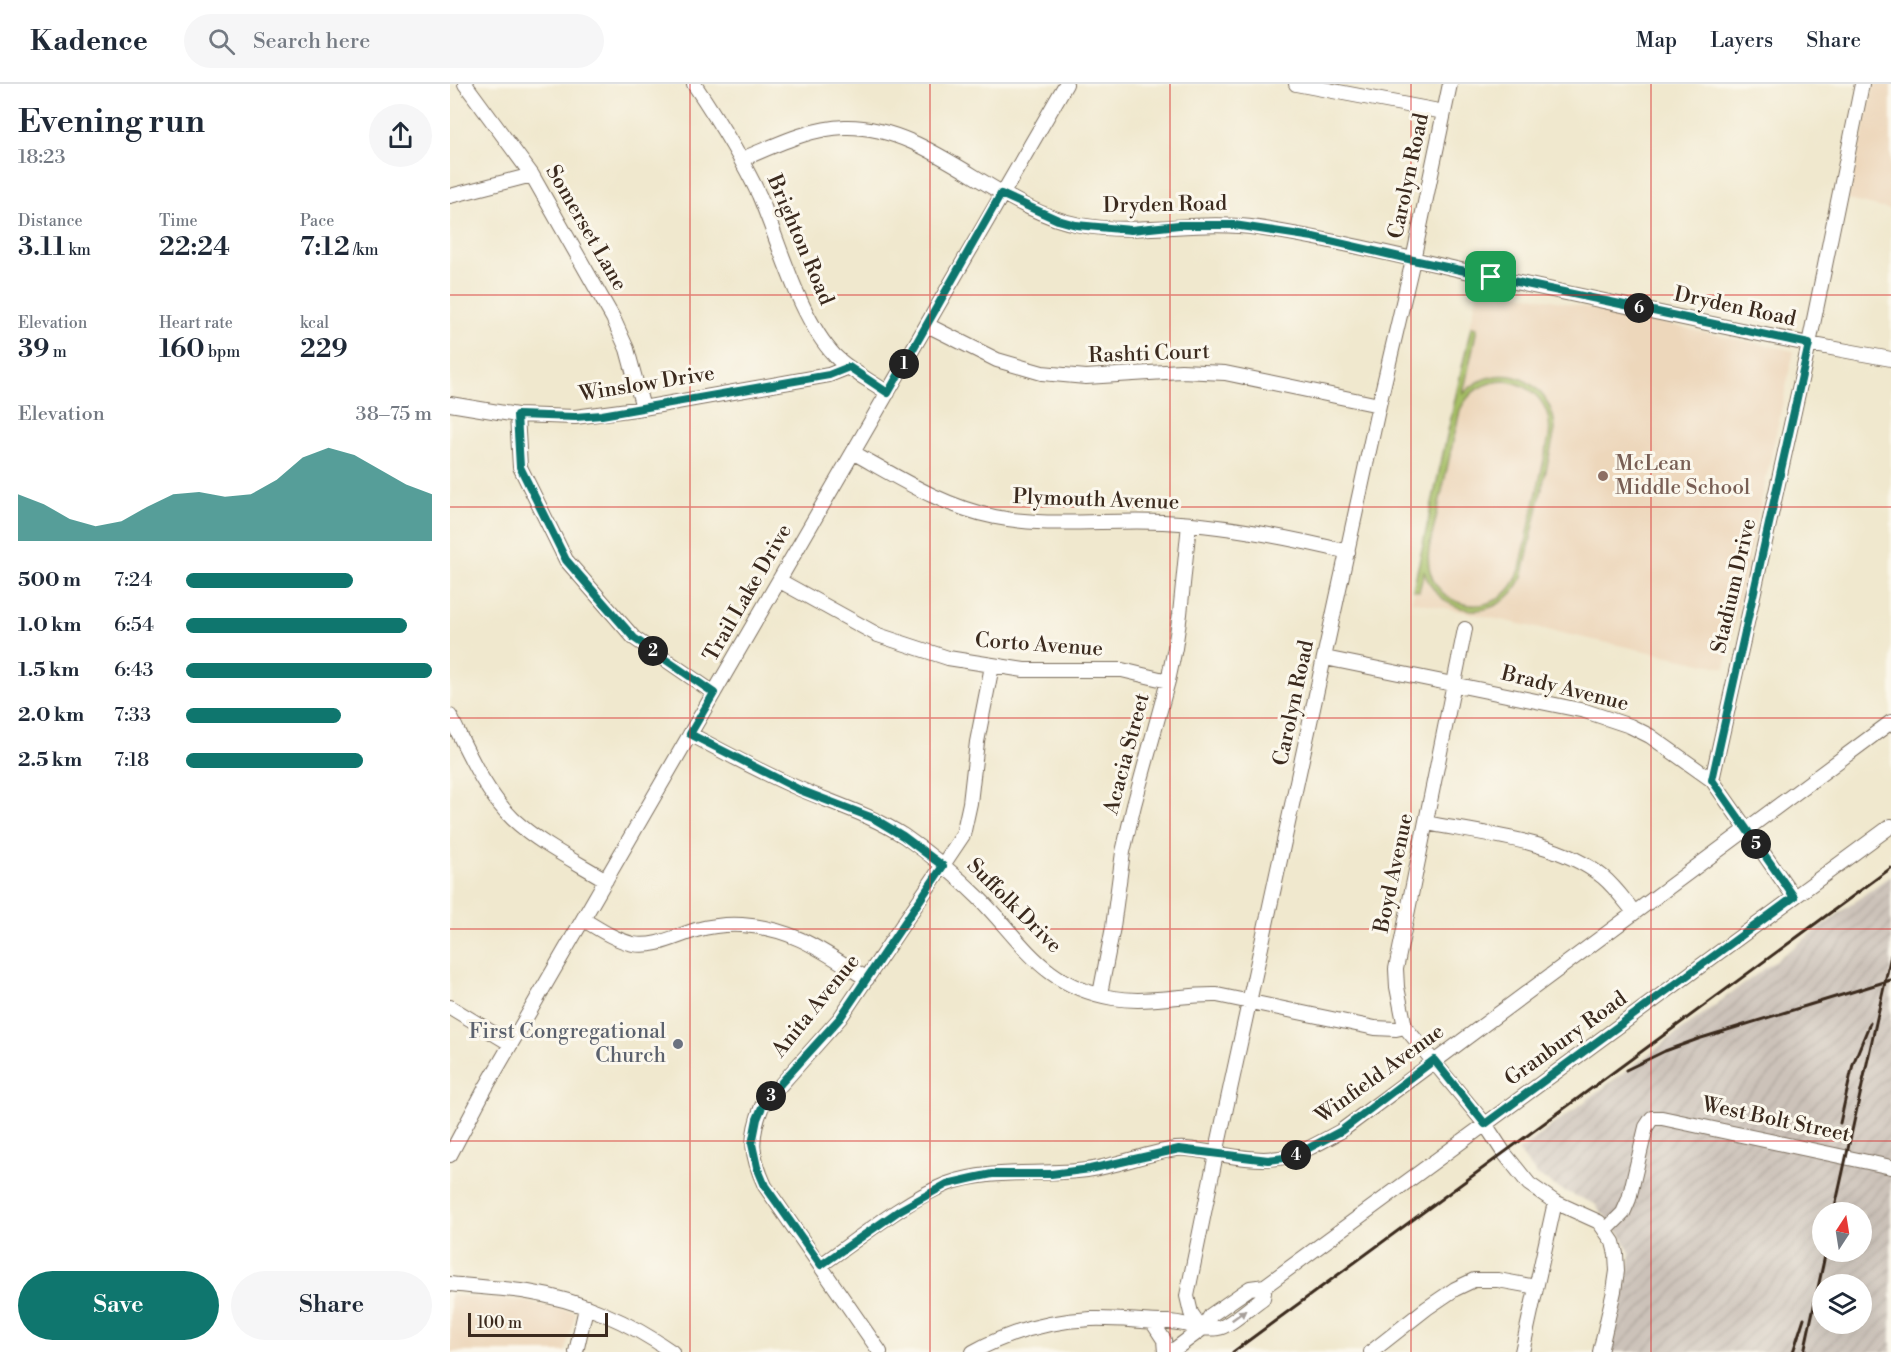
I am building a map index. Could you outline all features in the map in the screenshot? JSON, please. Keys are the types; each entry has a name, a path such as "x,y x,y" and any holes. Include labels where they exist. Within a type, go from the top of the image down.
{"street":[{"name":"Somerset Lane","path":"465,84 532,175 613,318 627,349 643,408"},
{"name":"Brighton Road","path":"694,84 742,159 774,231 804,308 819,335 834,355 888,393"},
{"name":"Trail Lake Drive","path":"450,1155 511,1044 1066,84"},
{"path":"1296,84 1444,112"},
{"name":"Carolyn Road","path":"1202,1329 1191,1313 1187,1296 1450,84"},
{"name":"Stadium Drive","path":"1712,780 1809,344 1862,84"},
{"name":"Dryden Road","path":"742,159 782,143 826,130 846,127 877,131 923,147 1001,194 1058,220 1086,226 1131,230 1179,225 1234,225 1313,237 1809,344 1891,359"},
{"path":"450,196 532,175"},
{"name":"Rashti Court","path":"927,325 997,360 1042,373 1086,378 1181,371 1225,373 1379,405"},
{"name":"Winslow Drive","path":"450,404 517,415 575,417 643,408 829,375 849,367"},
{"path":"517,415 520,467 566,560 634,638 714,693"},
{"name":"Plymouth Avenue","path":"854,453 934,497 958,507 995,517 1038,522 1161,521 1270,534 1348,552"},
{"name":"Acacia Street","path":"1100,994 1113,927 1123,852 1168,681 1180,614 1189,524"},
{"name":"Corto Avenue","path":"780,581 878,635 924,652 965,662 1024,670 1122,670 1168,681"},
{"name":"Boyd Avenue","path":"1434,1060 1405,1027 1395,969 1465,629"},
{"name":"Brady Avenue","path":"1325,658 1585,711 1630,726 1667,746 1712,780 1794,897"},
{"name":"Anita Avenue","path":"880,1352 765,1186 757,1167 752,1144 762,1107 840,1018 963,835 970,803 977,742 992,666"},
{"path":"450,716 481,777 512,818 536,837 606,880"},
{"name":"Winfield Avenue","path":"821,1265 900,1210 947,1184 992,1174 1051,1174 1090,1169 1179,1149 1268,1160 1292,1157 1341,1131 1891,722"},
{"name":"Suffolk Drive","path":"690,734 800,790 873,818 903,836 943,866 978,897 1038,963 1060,980 1100,994 1135,1000 1217,994 1375,1028 1405,1027"},
{"path":"1426,823 1542,846 1602,876 1616,889 1634,912"},
{"name":"Granbury Road","path":"1171,1352 1202,1329 1211,1315 1250,1288 1265,1286 1891,826"},
{"path":"584,920 618,939 642,945 658,943 719,926 742,925 771,929 804,940 867,980"},
{"path":"450,1007 511,1044"},
{"path":"1434,1060 1529,1184 1555,1202 1599,1222 1613,1242 1617,1271 1600,1352"},
{"name":"West Bolt Street","path":"1606,1230 1623,1213 1629,1199 1646,1127 1652,1118 1662,1118 1891,1167"},
{"path":"1522,1352 1555,1202"},
{"path":"1371,1352 1427,1308 1455,1289 1474,1280 1498,1280 1536,1287"},
{"path":"450,1284 527,1292 586,1308 627,1325 672,1352"},
{"path":"576,1352 586,1308"},
{"path":"973,1352 1026,1329 1051,1323 1092,1319 1171,1322 1202,1329"},
{"path":"1153,1323 1164,1340 1165,1352"}],"shaded area":[{"path":"1874,84 1891,84 1891,210 1848,200"},
{"name":"McLean Middle School","path":"1479,285 1794,351 1725,668 1412,601"},
{"path":"1891,875 1891,1352 1611,1352 1631,1255 1622,1237 1595,1204 1562,1190 1537,1175 1518,1151"},
{"path":"450,1295 522,1301 576,1312 565,1352 450,1352"}],"green space":[{"path":"1471,327 1477,328 1463,394 1482,380 1496,376 1521,379 1541,394 1553,417 1555,430 1522,578 1512,593 1500,603 1486,609 1471,610 1457,607 1432,588 1424,572 1419,591 1413,590","holes":["1498,381 1516,383 1526,387 1540,400 1545,408 1549,426 1549,437 1520,569 1511,588 1497,599 1481,605 1464,604 1449,598 1437,586 1430,570 1429,549 1460,410 1468,397 1478,388"]}],"railway":[{"path":"1233,1352 1891,868"},
{"path":"1836,1202 1891,955"},
{"path":"1626,1070 1665,1051 1698,1039 1891,980"},
{"path":"1840,1123 1853,1064 1870,1023"},
{"path":"1804,1352 1824,1262"},
{"path":"1793,1352 1804,1318"}],"place":[{"name":"McLean Middle School","path":"1603,476"},
{"name":"First Congregational Church","path":"678,1044"}],"route":[{"path":"1001,194 1058,220 1076,225 1131,230 1179,225 1234,225 1313,237 1491,277 1809,344 1712,780 1794,897 1485,1124 1434,1060 1341,1131 1292,1157 1268,1160 1244,1159 1179,1149 1090,1169 1051,1174 992,1174 973,1178 947,1184 900,1210 821,1265 765,1186 757,1167 752,1144 757,1119 762,1107 782,1082 840,1018 943,866 903,836 873,818 800,790 690,734 714,693 634,638 592,593 566,560 520,467 517,415 575,417 602,415 829,375 849,367 888,393 1001,194"}]}
